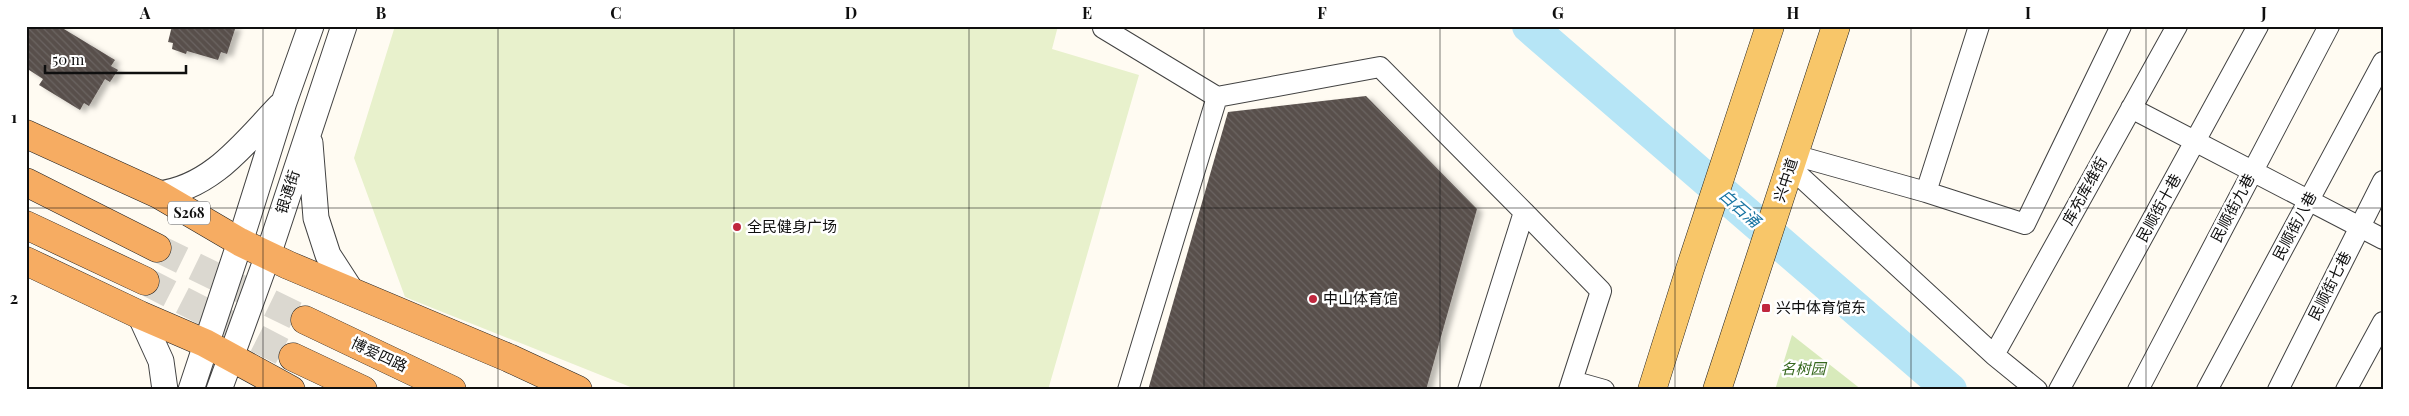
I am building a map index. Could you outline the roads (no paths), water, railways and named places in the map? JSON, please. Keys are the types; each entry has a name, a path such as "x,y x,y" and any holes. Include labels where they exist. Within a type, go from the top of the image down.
{"highway":[{"name":"S268","path":"26,134 158,194 240,242 268,255 509,358 578,390"},
{"path":"26,182 157,248"},
{"path":"26,225 145,280"},
{"path":"26,261 140,315 205,343 290,390"},
{"name":"博爱四路","path":"305,320 452,390"},
{"path":"293,357 363,390"}],"main road":[{"path":"1652,390 1697,246 1770,26"},
{"name":"兴中道","path":"1717,390 1836,26"}],"street":[{"name":"银通街","path":"190,390 240,242 284,102 311,26"},
{"name":"银通街","path":"219,390 268,255 344,26"},
{"path":"1926,192 1979,26"},
{"path":"1792,161 1926,192 2025,224 2121,26"},
{"name":"库充库维街","path":"1994,355 2177,26"},
{"name":"民顺街十巷","path":"2059,390 2258,26"},
{"name":"民顺街九巷","path":"2138,390 2329,26"},
{"path":"1101,27 1216,97 1380,67 1601,291 1571,385 1604,390"},
{"name":"民顺街八巷","path":"2207,390 2383,62"},
{"path":"1128,390 1216,97"},
{"path":"158,194 187,188 213,173 284,102"},
{"path":"2131,108 2383,239"},
{"path":"312,120 310,148 316,218 328,255 352,292"},
{"path":"1792,161 1994,355 2037,390"},
{"name":"民顺街七巷","path":"2278,390 2383,181"},
{"path":"1468,390 1524,212"},
{"path":"140,315 161,362 165,390"},
{"path":"2346,390 2383,322"}],"waterway":[{"name":"白石涌","path":"1529,26 1950,390"}],"tunnel":[{"path":"157,248 305,320"},
{"path":"145,281 293,357"}],"place":[{"name":"全民健身广场","path":"737,227"},
{"name":"中山体育馆","path":"1313,299"},
{"name":"兴中体育馆东","path":"1766,308"}],"park label":[{"name":"名树园","path":"1803,369"}]}
